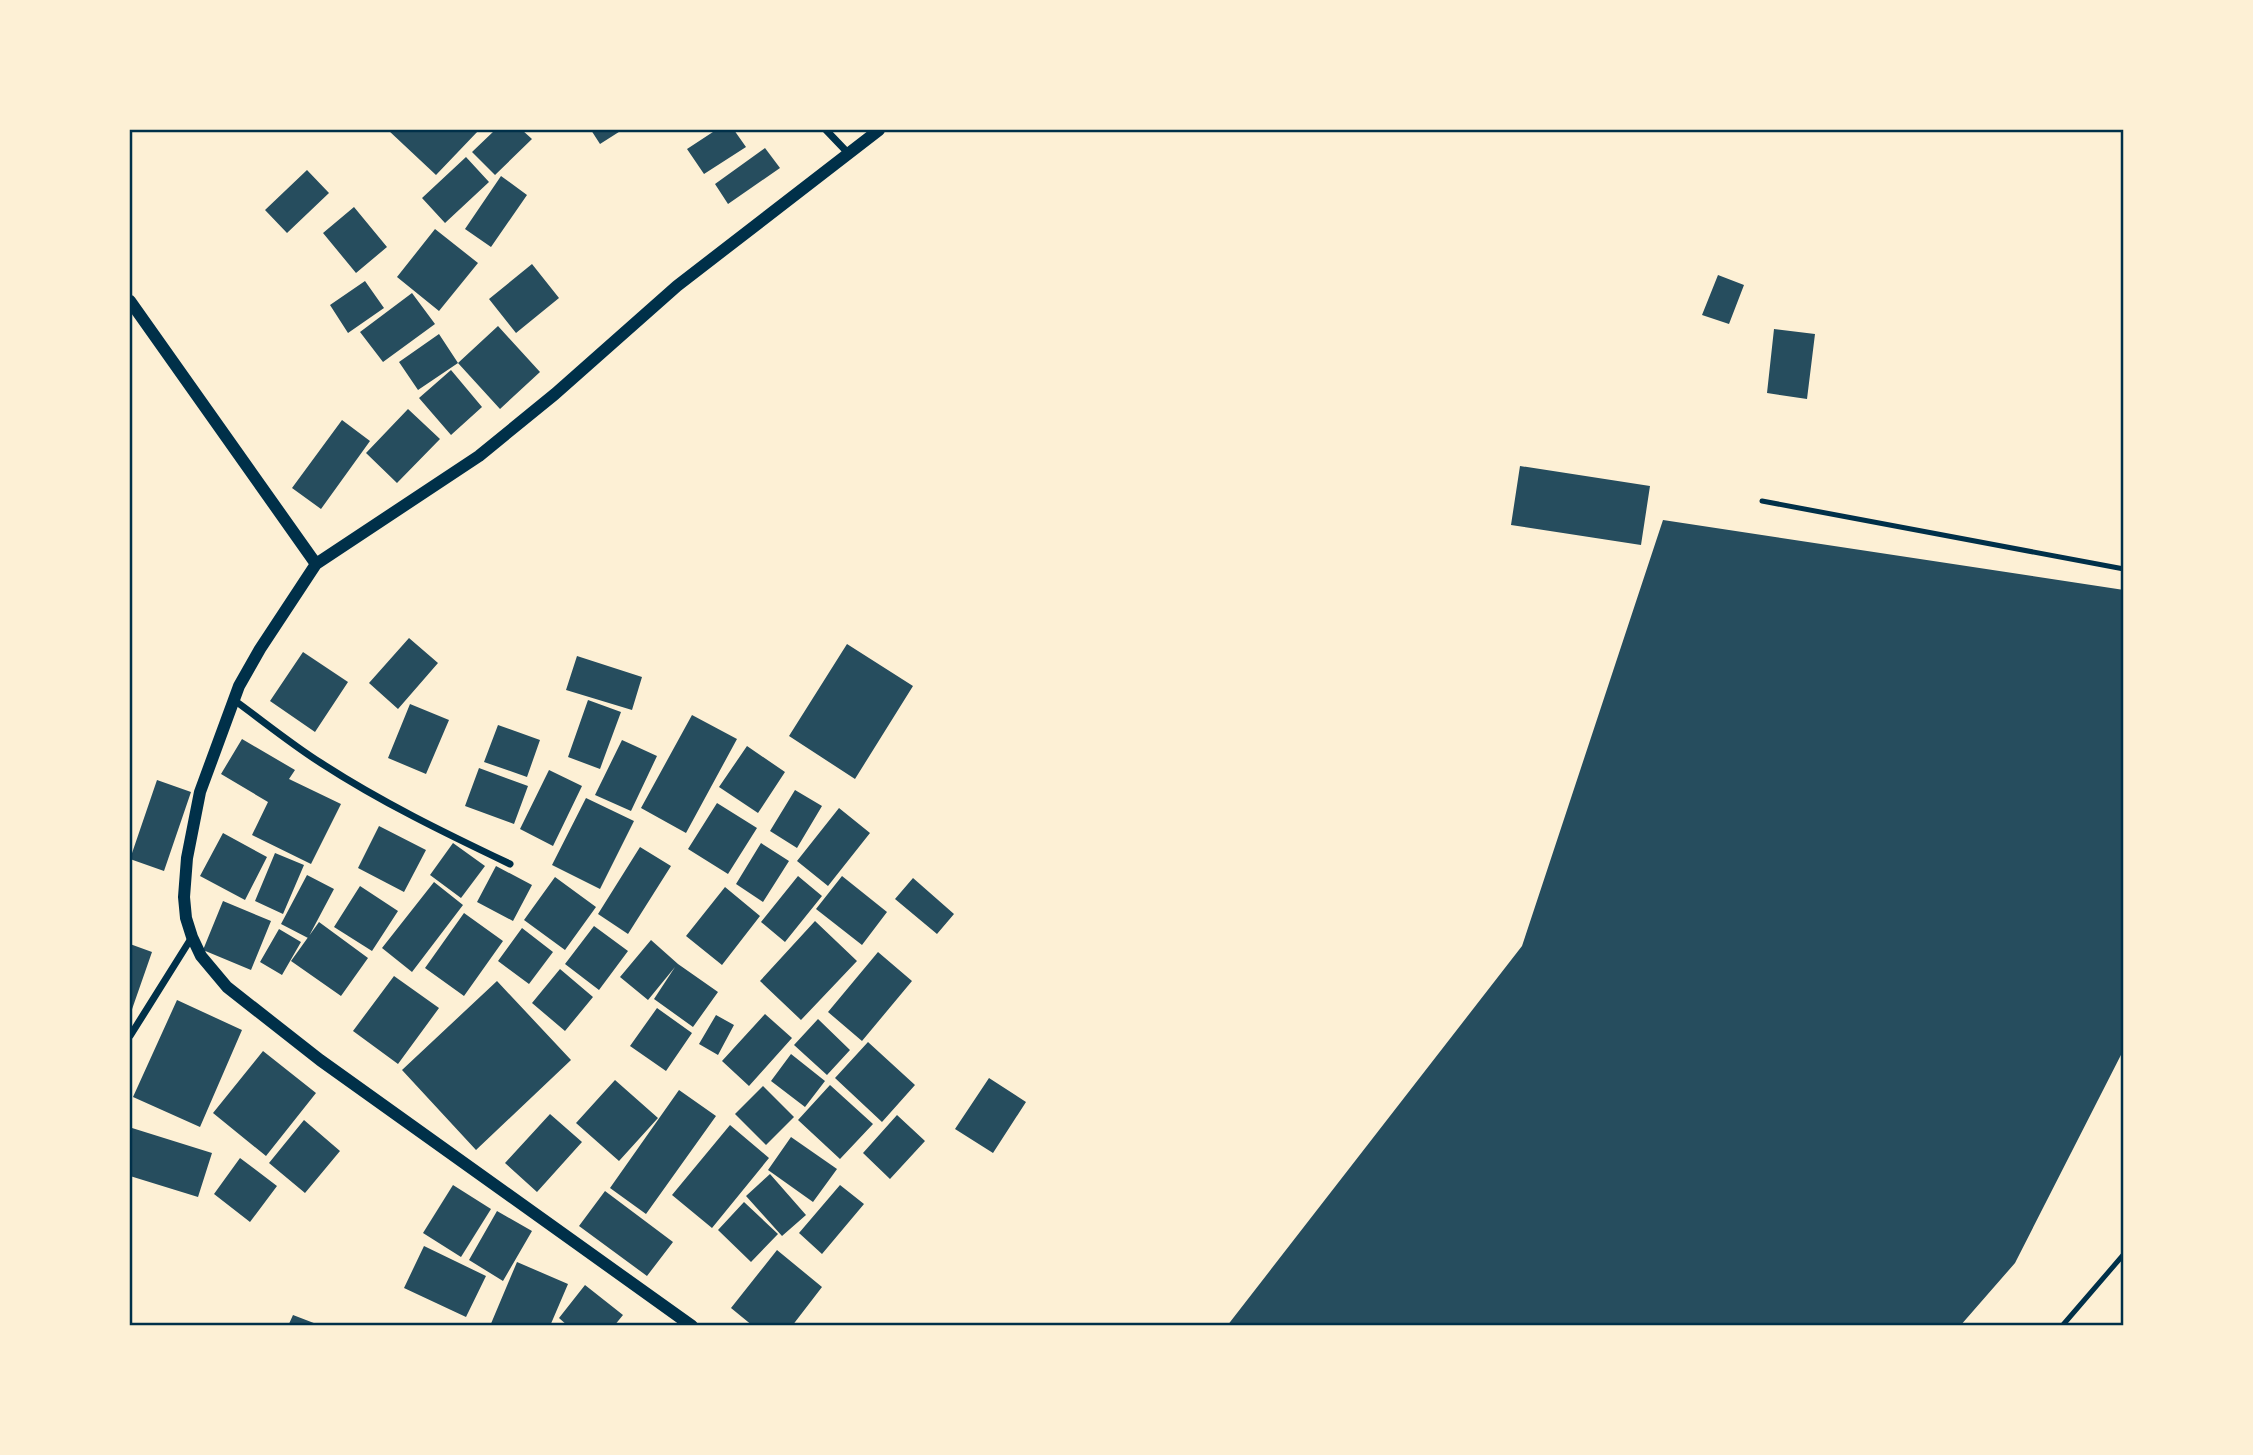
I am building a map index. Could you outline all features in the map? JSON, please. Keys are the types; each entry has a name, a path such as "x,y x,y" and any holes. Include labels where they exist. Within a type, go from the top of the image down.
{"street":[{"path":"826,130 848,153"},
{"path":"692,1325 320,1060 227,987 201,956 186,918 184,897 187,858 200,792 239,685 316,564 479,456 555,394 677,286 879,130"},
{"path":"130,300 316,564"},
{"path":"234,700 319,762 430,826 510,864"},
{"path":"130,1036 192,937"}],"lane":[{"path":"1762,501 2123,569"},
{"path":"2062,1325 2123,1254"}],"building":[{"path":"388,130 479,130 436,175"},
{"path":"495,130 522,130 532,139 495,175 472,152"},
{"path":"591,130 622,130 600,144"},
{"path":"716,130 734,130 746,147 704,174 687,149"},
{"path":"765,148 780,168 728,204 715,184"},
{"path":"466,157 489,182 445,223 422,198"},
{"path":"307,170 329,193 287,233 265,210"},
{"path":"501,176 527,195 491,247 465,229"},
{"path":"354,207 387,247 356,273 323,233"},
{"path":"435,229 478,263 439,311 397,277"},
{"path":"532,264 559,298 516,333 489,299"},
{"path":"1718,275 1744,285 1729,324 1702,315"},
{"path":"365,281 384,308 348,333 330,305"},
{"path":"412,293 435,324 383,362 360,332"},
{"path":"498,326 540,372 500,409 458,363"},
{"path":"1774,329 1815,334 1807,399 1767,393"},
{"path":"439,334 458,363 418,390 399,362"},
{"path":"451,370 482,407 451,435 419,398"},
{"path":"408,409 440,439 397,483 366,453"},
{"path":"342,420 370,441 321,509 292,488"},
{"path":"1520,466 1650,486 1641,545 1511,525"},
{"path":"1663,520 2124,590 2124,1049 2015,1263 1960,1326 1227,1326 1522,946"},
{"path":"409,638 438,663 398,709 369,683"},
{"path":"847,644 913,686 855,779 789,736"},
{"path":"303,652 348,682 315,732 270,701"},
{"path":"577,656 642,677 632,710 566,690"},
{"path":"588,700 621,712 600,769 568,757"},
{"path":"410,704 449,720 426,774 388,758"},
{"path":"692,715 737,739 686,833 641,808"},
{"path":"498,725 540,740 527,777 484,762"},
{"path":"242,739 295,770 289,779 341,804 311,864 252,835 268,802 221,774"},
{"path":"622,740 657,756 631,811 595,795"},
{"path":"747,746 785,772 758,813 719,787"},
{"path":"479,768 528,786 514,824 465,806"},
{"path":"549,770 582,786 553,846 520,829"},
{"path":"157,780 191,792 164,871 130,859"},
{"path":"795,790 822,806 797,848 770,831"},
{"path":"586,798 634,821 600,889 552,865"},
{"path":"717,803 757,828 728,874 688,849"},
{"path":"839,808 870,833 828,886 797,861"},
{"path":"379,826 426,850 404,892 358,868"},
{"path":"223,833 267,857 245,900 200,876"},
{"path":"453,843 485,866 461,898 430,875"},
{"path":"761,843 789,861 763,902 736,884"},
{"path":"640,847 671,866 628,934 598,914"},
{"path":"275,853 304,865 283,914 255,901"},
{"path":"496,866 532,885 513,921 477,902"},
{"path":"307,875 334,889 308,938 281,924"},
{"path":"798,876 822,896 785,942 761,922"},
{"path":"842,876 887,912 862,945 816,909"},
{"path":"555,877 596,907 565,950 524,920"},
{"path":"913,878 954,914 937,934 895,899"},
{"path":"434,882 463,905 412,972 382,948"},
{"path":"360,886 398,911 372,951 334,927"},
{"path":"725,887 760,916 722,965 686,936"},
{"path":"223,901 271,921 251,970 203,950"},
{"path":"464,913 503,941 464,996 425,968"},
{"path":"815,921 857,961 801,1020 760,981"},
{"path":"319,922 368,958 341,996 291,961"},
{"path":"594,926 628,951 599,990 565,964"},
{"path":"522,928 553,952 529,984 498,961"},
{"path":"279,929 301,942 282,975 260,962"},
{"path":"651,940 678,964 718,992 693,1027 654,999 675,967 648,1000 620,977"},
{"path":"130,944 152,952 130,1015"},
{"path":"878,952 912,981 862,1041 828,1012"},
{"path":"560,969 593,997 565,1031 532,1003"},
{"path":"394,976 439,1008 398,1064 353,1031"},
{"path":"497,981 571,1060 476,1150 402,1070"},
{"path":"177,1000 242,1030 200,1127 133,1097"},
{"path":"657,1008 692,1033 666,1071 630,1046"},
{"path":"765,1014 792,1038 749,1086 722,1061"},
{"path":"716,1015 734,1025 718,1055 699,1044"},
{"path":"818,1019 850,1050 827,1075 794,1045"},
{"path":"868,1042 915,1085 882,1122 835,1078"},
{"path":"263,1051 316,1093 266,1156 213,1113"},
{"path":"791,1054 825,1081 805,1107 771,1081"},
{"path":"989,1078 1026,1102 993,1153 955,1129"},
{"path":"615,1080 658,1118 619,1161 576,1123"},
{"path":"830,1085 873,1124 840,1159 798,1120"},
{"path":"763,1086 794,1117 766,1145 735,1114"},
{"path":"679,1090 716,1116 646,1214 610,1188"},
{"path":"550,1114 582,1142 537,1192 505,1163"},
{"path":"897,1115 925,1141 890,1179 863,1153"},
{"path":"304,1120 340,1151 305,1193 269,1163"},
{"path":"730,1125 769,1158 712,1228 672,1195"},
{"path":"132,1128 212,1153 198,1197 130,1176"},
{"path":"791,1137 837,1169 813,1202 768,1170"},
{"path":"240,1158 277,1186 250,1222 214,1194"},
{"path":"770,1174 806,1215 782,1236 746,1196"},
{"path":"453,1185 491,1209 461,1257 423,1233"},
{"path":"840,1185 864,1204 822,1254 799,1233"},
{"path":"605,1191 673,1242 647,1276 579,1226"},
{"path":"744,1202 778,1234 751,1262 718,1230"},
{"path":"497,1211 532,1231 503,1281 469,1260"},
{"path":"424,1246 486,1276 466,1317 404,1288"},
{"path":"777,1250 822,1287 792,1326 753,1326 731,1308"},
{"path":"517,1262 568,1284 550,1326 490,1326"},
{"path":"585,1285 623,1315 614,1326 568,1326 559,1318"},
{"path":"293,1315 319,1325 319,1326 288,1326"}]}
